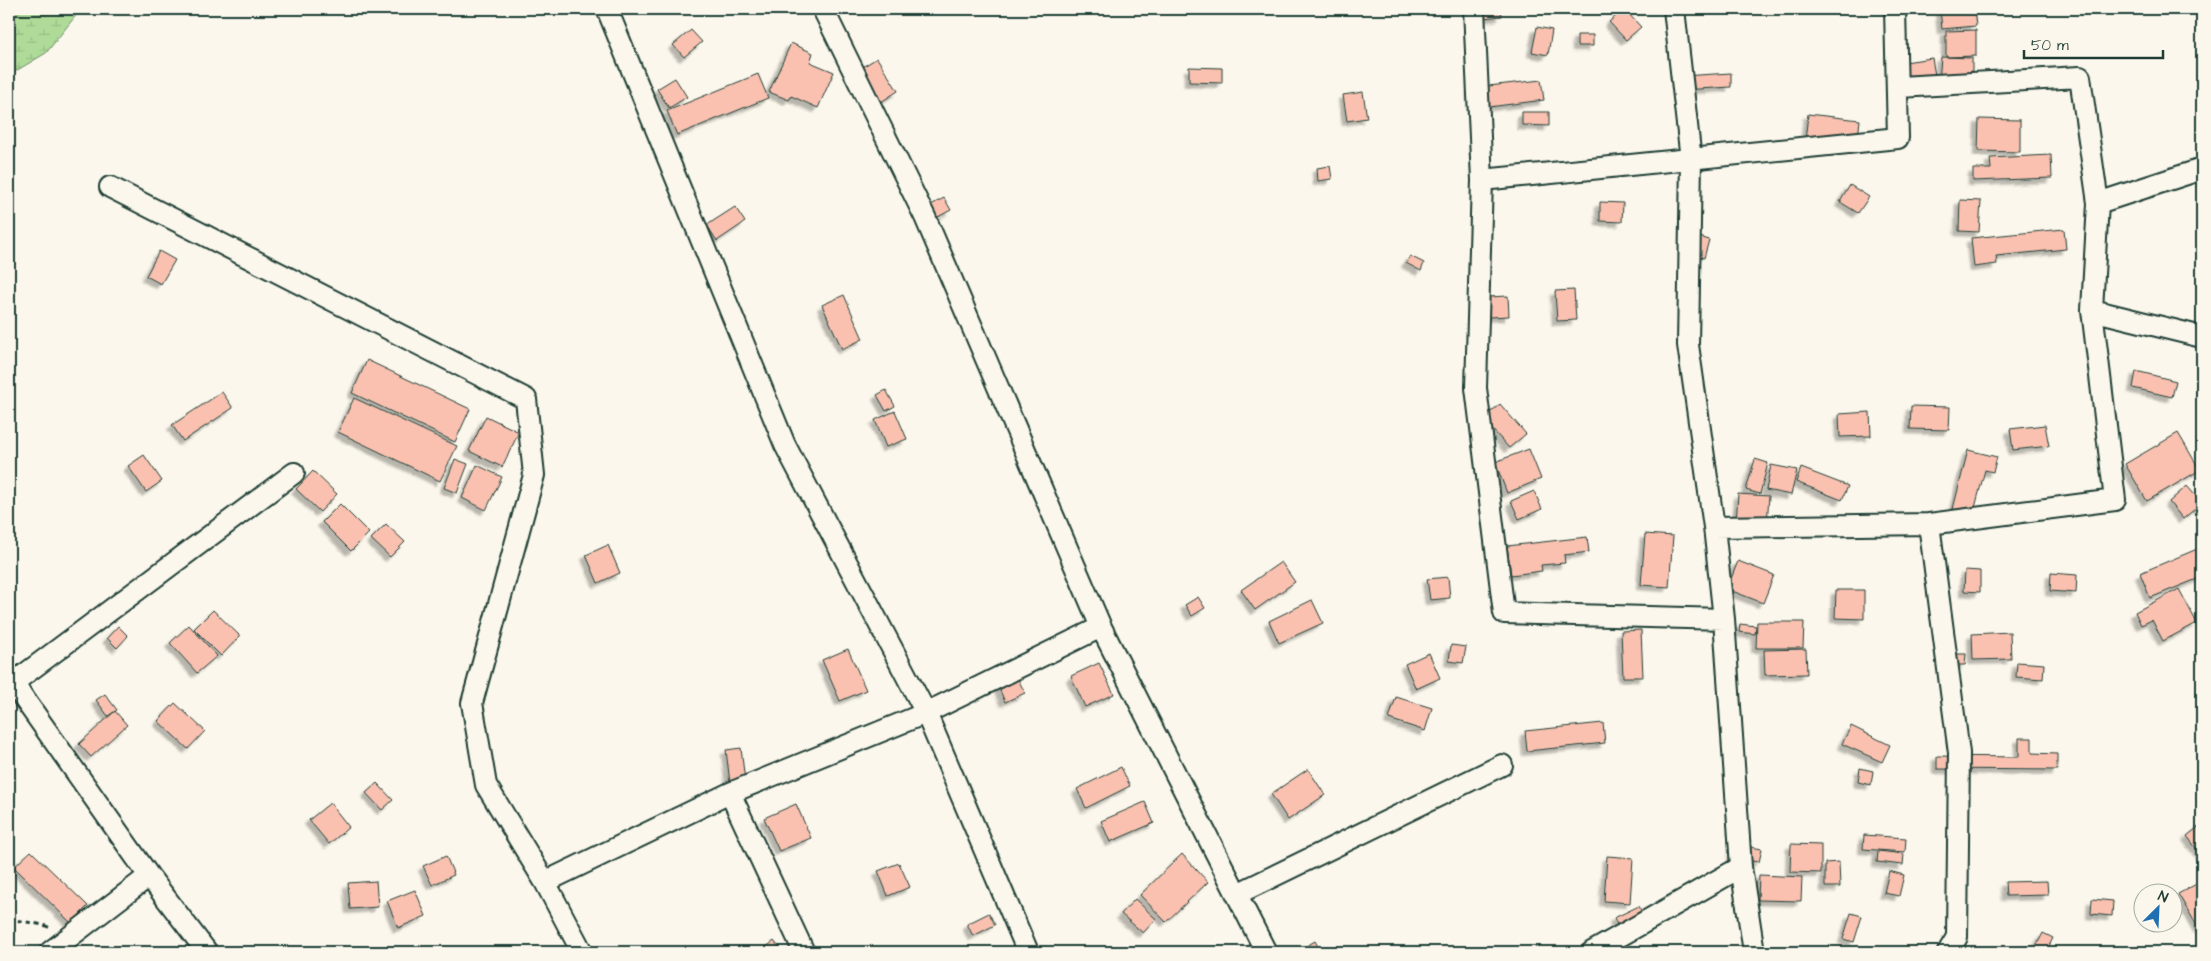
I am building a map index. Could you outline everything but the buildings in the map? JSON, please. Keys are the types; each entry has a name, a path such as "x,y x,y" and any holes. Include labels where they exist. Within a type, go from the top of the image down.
{"street":[{"path":"607,9 785,445 926,712 1028,952"},
{"path":"823,9 925,217 1101,627 1266,952"},
{"path":"1474,9 1482,180 1476,388 1504,613 1724,619"},
{"path":"1674,9 1691,160 1688,345 1714,527 1724,619 1741,867 1754,952"},
{"path":"1482,180 1898,138 1895,9"},
{"path":"1714,527 1929,524 2115,500 2092,310 2098,203 2080,77 1898,86"},
{"path":"2098,203 2202,168"},
{"path":"110,187 526,399 534,475 472,702 486,785 545,882 582,952"},
{"path":"2092,310 2202,337"},
{"path":"207,952 149,876 13,683 294,473"},
{"path":"1929,524 1959,753 1957,937 1948,952"},
{"path":"545,882 730,793 926,712 1101,627"},
{"path":"1237,894 1502,765"},
{"path":"730,793 804,952"},
{"path":"1592,952 1741,867"},
{"path":"50,952 149,876"}],"path":[{"path":"9,919 44,925 67,939"}],"green space":[{"path":"9,9 81,9 46,53 9,75"}]}
